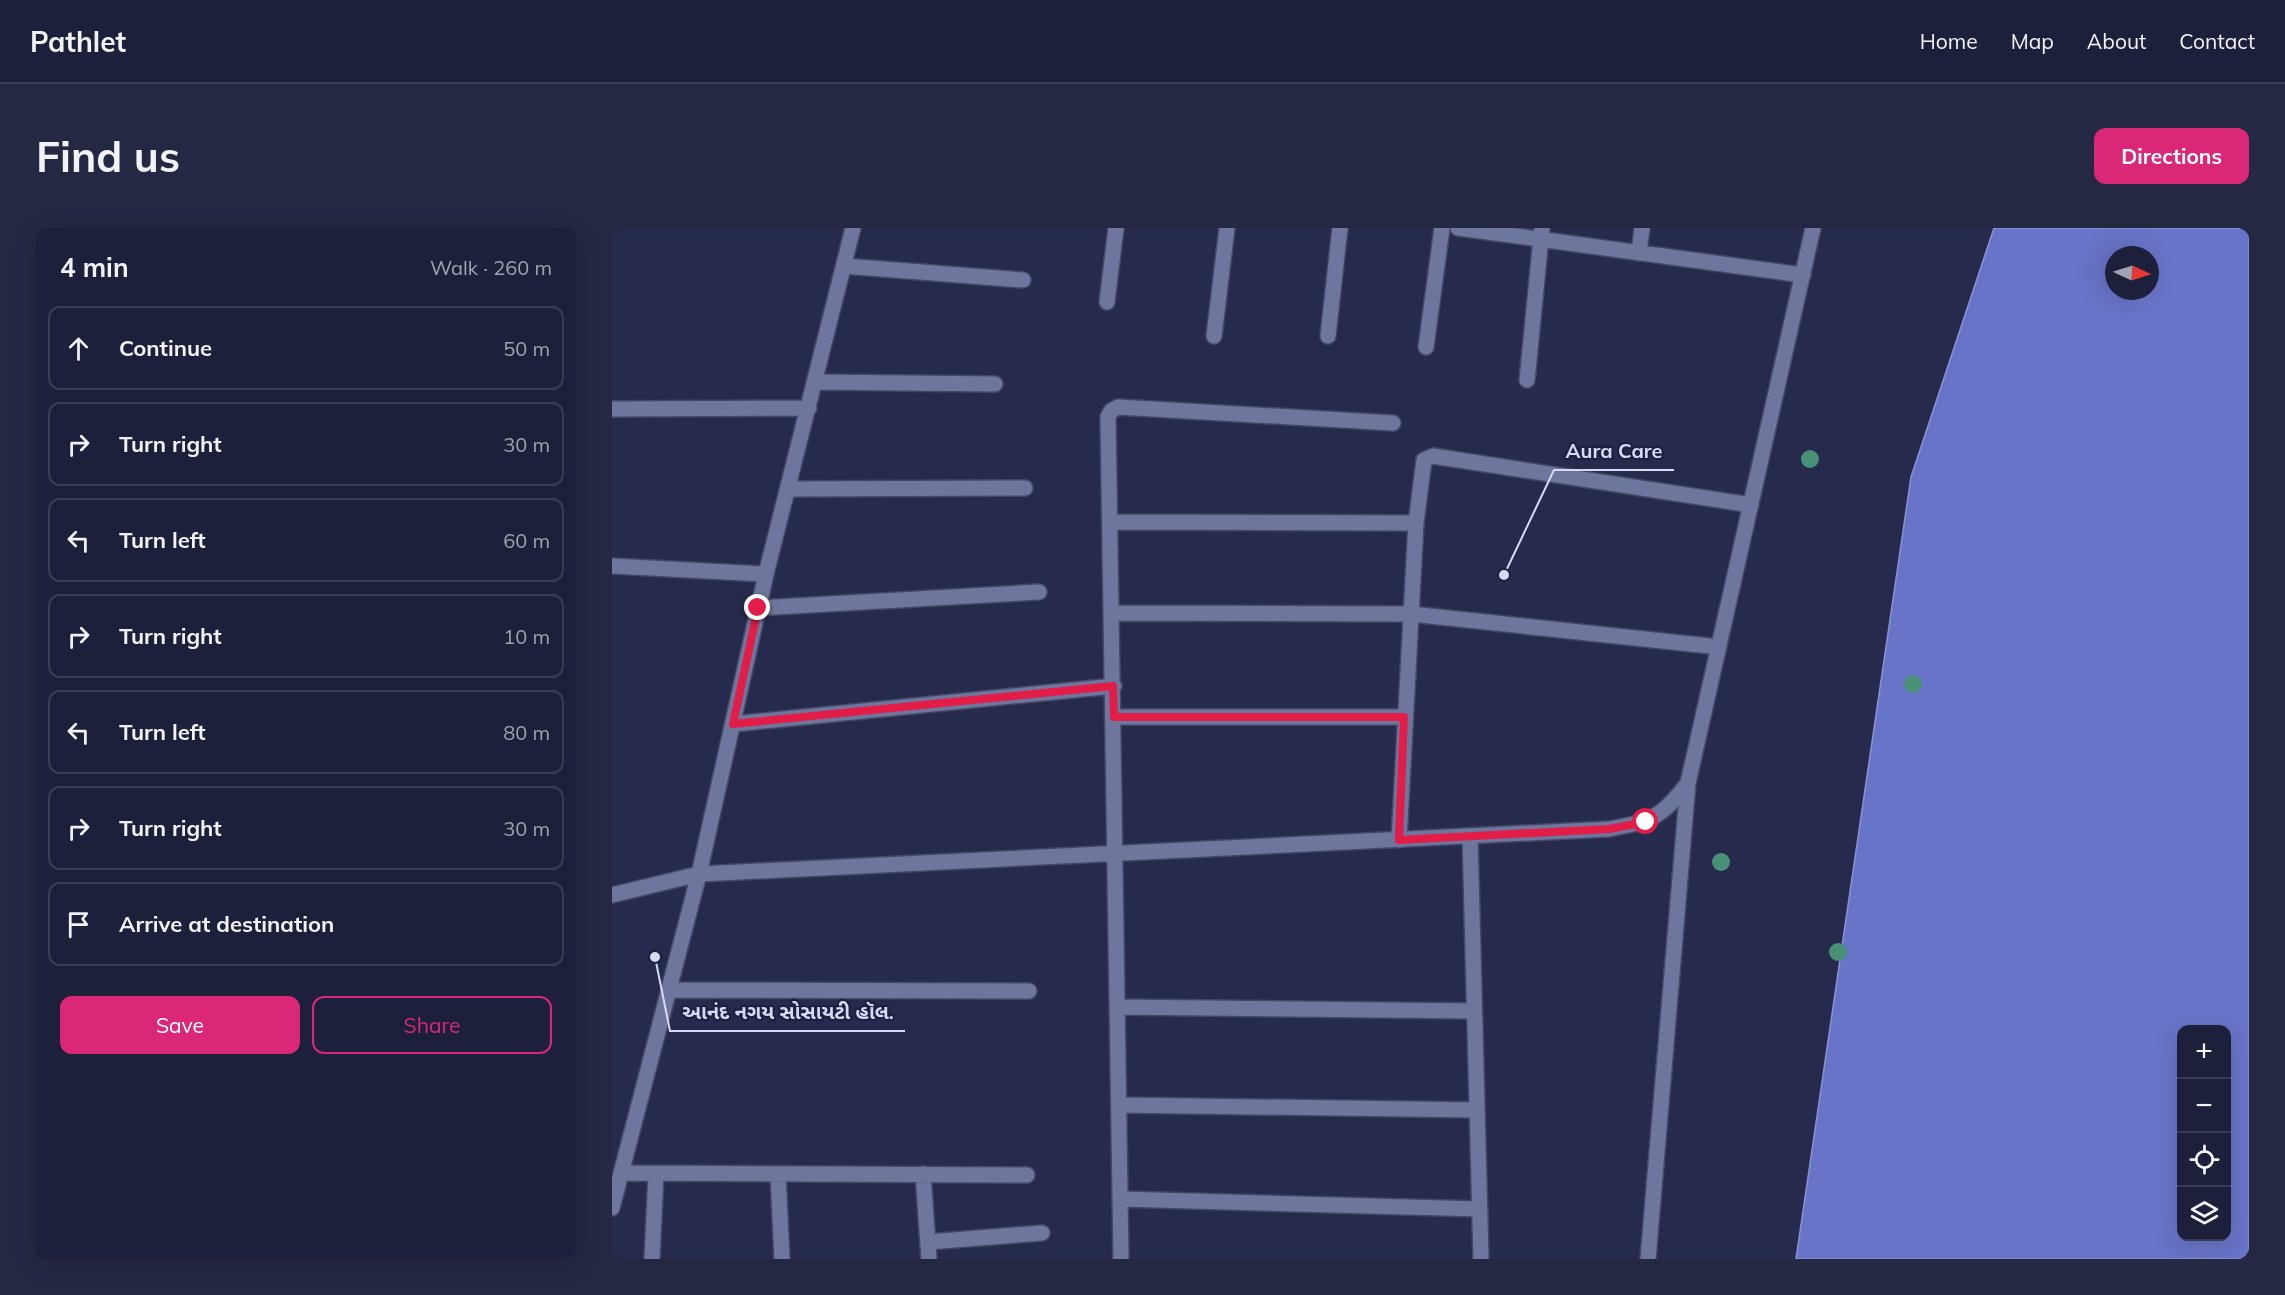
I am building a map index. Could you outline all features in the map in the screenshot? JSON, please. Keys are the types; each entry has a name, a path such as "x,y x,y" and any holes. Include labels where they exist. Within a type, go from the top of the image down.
{"street":[{"path":"612,1208 699,874 766,574 854,228"},
{"path":"1107,302 1116,228"},
{"path":"1214,336 1227,228"},
{"path":"1328,336 1340,228"},
{"path":"1426,347 1442,228"},
{"path":"1458,228 1541,234 1639,253 1803,275"},
{"path":"1639,253 1642,228"},
{"path":"1648,1259 1688,783 1813,228"},
{"path":"1527,380 1541,234"},
{"path":"844,266 1023,280"},
{"path":"815,382 995,384"},
{"path":"612,409 809,408"},
{"path":"1121,1259 1117,854 1108,417 1113,408 1393,423"},
{"path":"1399,840 1416,523 1422,465 1427,457 1433,456 1751,505"},
{"path":"789,489 1025,488"},
{"path":"1111,522 1416,523"},
{"path":"612,566 766,574"},
{"path":"758,608 1039,592"},
{"path":"1112,613 1411,614 1719,647"},
{"path":"733,724 1113,686"},
{"path":"1114,717 1404,717"},
{"path":"612,895 699,874 1609,829 1646,822 1669,807 1688,783"},
{"path":"1470,836 1481,1259"},
{"path":"669,990 1029,991"},
{"path":"1118,1007 1474,1011"},
{"path":"1119,1105 1477,1110"},
{"path":"621,1173 1027,1175"},
{"path":"652,1259 656,1173"},
{"path":"778,1173 782,1259"},
{"path":"922,1174 929,1259"},
{"path":"1120,1199 1480,1209"},
{"path":"927,1242 1042,1233"}],"water":[{"path":"1994,228 2249,228 2249,1259 1796,1259 1911,477"}],"place":[{"name":"Aura Care","path":"1504,575"},
{"name":"આનંદ નગય સોસાયટી હૉલ.","path":"655,957"}],"route":[{"path":"758,608 733,724 1113,686 1114,717 1404,717 1399,840 1609,829 1646,822"}]}
